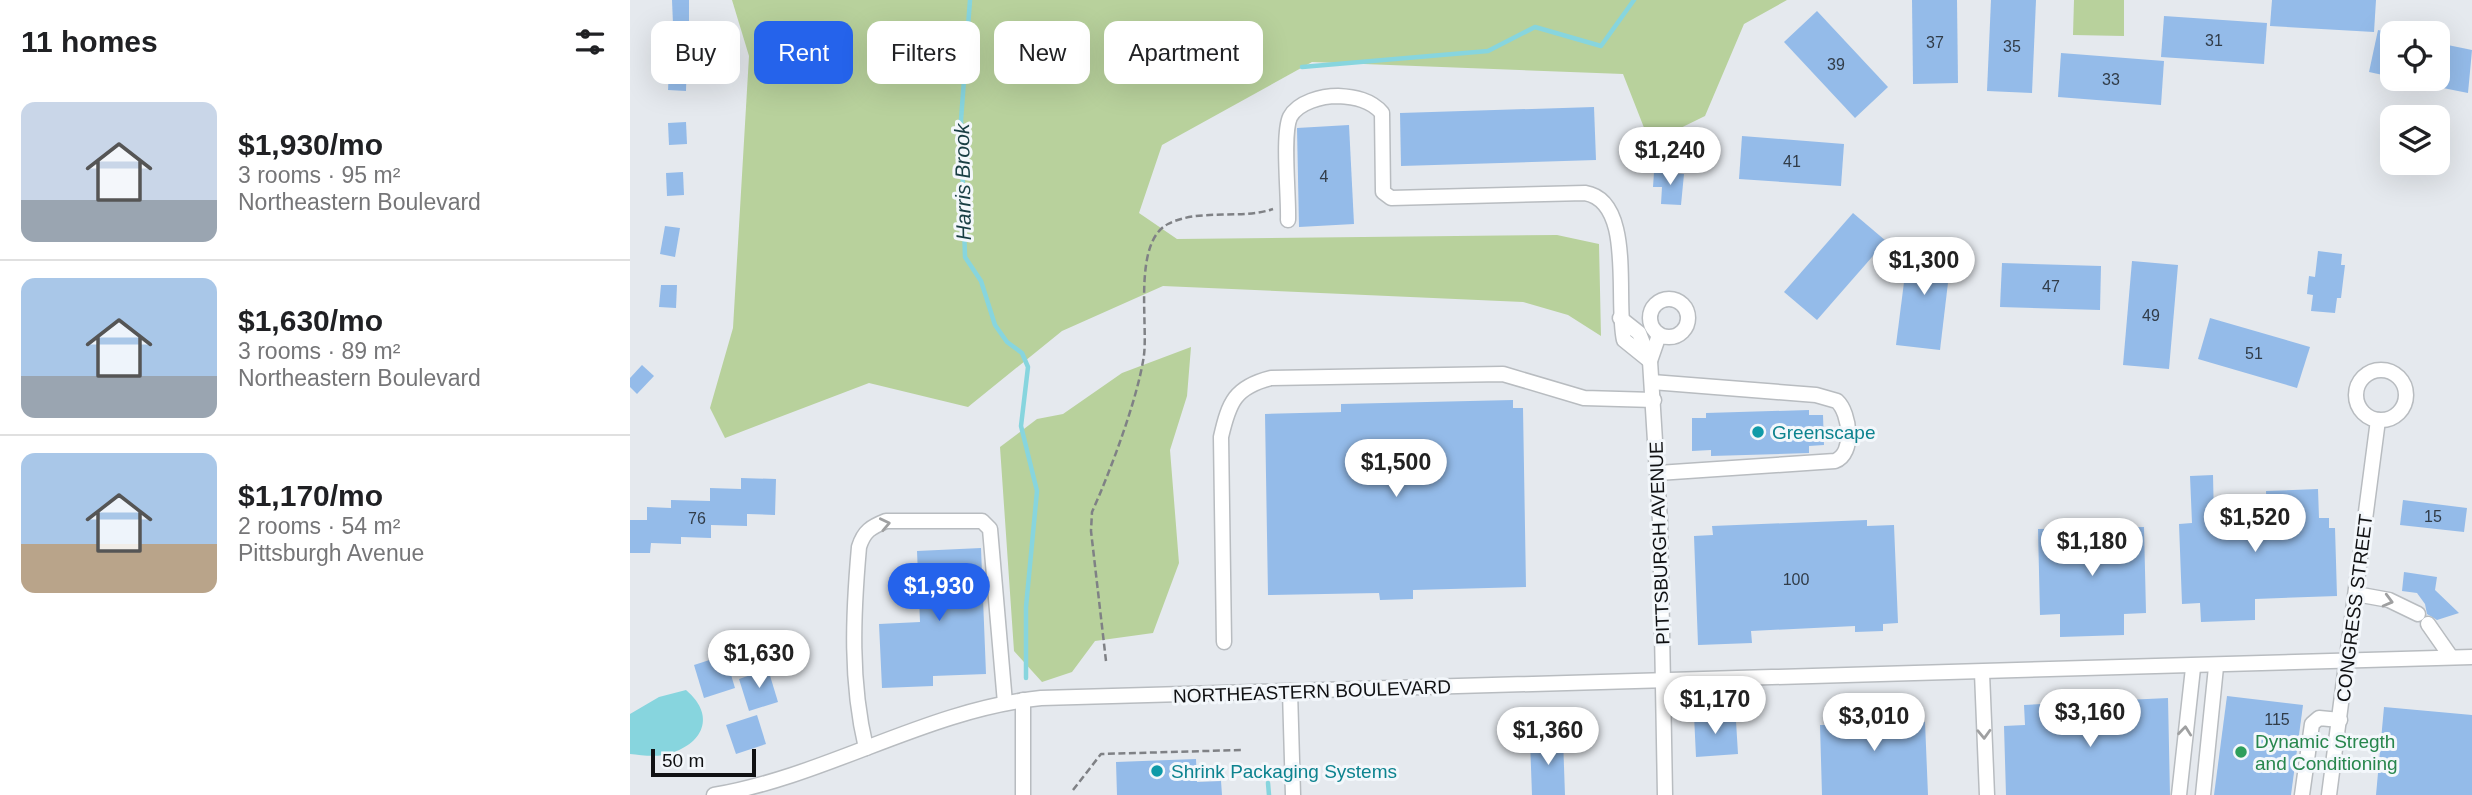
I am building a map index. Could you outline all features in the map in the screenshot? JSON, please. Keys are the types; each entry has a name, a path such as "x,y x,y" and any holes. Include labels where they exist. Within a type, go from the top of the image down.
{"street":[{"path":"1288,220 1287,131 1293,112 1303,104 1332,96 1367,101 1382,113 1383,192 1391,198 1585,193 1604,201 1611,209 1618,231 1623,340 1650,361"},
{"name":"PITTSBURGH AVENUE","path":"1659,335 1650,361 1658,473 1665,795"},
{"path":"1224,642 1221,437 1227,411 1238,394 1250,384 1271,378 1503,374 1584,398 1654,400"},
{"path":"1653,382 1816,395 1837,401 1844,407 1846,416 1847,452 1843,458 1835,461 1658,473"},
{"name":"CONGRESS STREET","path":"2329,795 2378,420"},
{"path":"866,748 858,713 853,626 863,534 871,527 886,521 982,521 990,529 1005,703"},
{"path":"2356,594 2389,600 2423,619 2451,657"},
{"name":"NORTHEASTERN BOULEVARD","path":"713,795 766,784 958,715 1023,700 2216,667 2472,657"},
{"path":"2179,795 2193,667"},
{"path":"2203,795 2216,667"},
{"path":"1982,673 1987,795"},
{"path":"1290,691 1293,795"},
{"path":"1023,700 1023,795"},
{"path":"2302,795 2312,724 2319,718 2340,720"}],"path":[{"path":"1106,661 1091,531 1092,512 1132,400 1144,355 1147,253 1158,232 1180,220 1265,212 1289,204"},
{"path":"1073,790 1101,754 1241,750"}],"green space":[{"path":"732,0 1787,0 1744,24 1705,116 1650,143 1623,74 1312,62 1162,145 1139,213 1177,239 1557,235 1599,244 1601,336 1568,315 1523,302 1163,286 1062,331 968,407 869,383 725,438 710,408 733,328 749,56"},
{"path":"2074,0 2124,0 2124,36 2073,35"},
{"path":"1191,347 1187,396 1170,450 1179,563 1153,633 1095,641 1072,672 1042,682 1014,651 1000,447 1037,419 1063,414 1122,373"}],"water":[{"path":"686,690 702,711 701,730 695,739 687,746 663,755 630,754 630,714 659,697"}],"building":[{"path":"672,0 689,0 689,21 673,21"},
{"path":"1912,0 1957,0 1958,83 1913,84"},
{"path":"1991,0 2036,0 2032,93 1987,91"},
{"path":"2272,0 2376,0 2374,32 2270,26"},
{"path":"1817,11 1888,87 1855,118 1784,42"},
{"path":"2164,16 2267,23 2264,64 2161,57"},
{"path":"2378,30 2380,30 2380,74 2369,72"},
{"path":"2450,45 2472,50 2468,93 2450,89"},
{"path":"2061,53 2164,61 2161,105 2058,97"},
{"path":"668,84 686,84 686,91 668,90"},
{"path":"1594,107 1596,160 1401,166 1400,113"},
{"path":"686,122 687,144 669,145 668,123"},
{"path":"1349,125 1354,224 1299,227 1297,128"},
{"path":"1742,136 1844,144 1841,186 1739,179"},
{"path":"683,172 684,195 667,196 666,173"},
{"path":"1654,172 1684,174 1681,205 1661,204 1662,187 1653,187"},
{"path":"1853,213 1886,241 1817,320 1784,292"},
{"path":"665,226 680,228 675,257 660,254"},
{"path":"1909,243 1952,249 1940,350 1896,345"},
{"path":"2318,251 2342,254 2341,265 2345,265 2341,298 2337,298 2335,313 2311,311 2313,295 2307,294 2309,276 2315,277"},
{"path":"2132,261 2178,265 2169,369 2123,365"},
{"path":"2002,263 2101,266 2100,310 2000,307"},
{"path":"661,285 677,285 676,308 659,307"},
{"path":"2210,318 2310,347 2297,388 2198,359"},
{"path":"642,365 654,376 637,394 630,387 630,378"},
{"path":"1513,400 1513,408 1523,408 1526,587 1413,590 1413,599 1380,600 1379,593 1268,595 1265,414 1341,412 1341,404"},
{"name":"Greenscape","path":"1809,410 1809,415 1823,415 1824,445 1809,446 1809,453 1711,456 1711,450 1692,451 1692,418 1706,418 1706,413"},
{"path":"2213,475 2214,519 2267,517 2266,491 2318,489 2319,518 2329,518 2329,528 2335,528 2337,596 2255,599 2255,620 2201,622 2200,603 2182,604 2179,524 2192,523 2190,476"},
{"path":"741,478 776,479 775,515 747,514 747,526 711,525 711,538 681,537 681,544 651,543 650,553 630,553 630,520 647,520 647,507 671,508 671,500 710,501 710,488 741,489"},
{"path":"2403,500 2467,508 2464,532 2400,525"},
{"path":"1867,520 1867,526 1894,525 1898,623 1883,624 1883,631 1855,632 1855,626 1751,631 1752,643 1698,645 1694,536 1713,535 1712,526"},
{"path":"2144,527 2146,613 2124,614 2124,635 2060,637 2060,614 2040,615 2038,529"},
{"path":"981,548 986,674 933,676 933,686 882,688 879,624 920,622 917,551"},
{"path":"2404,572 2437,577 2435,590 2459,613 2437,620 2427,614 2425,604 2417,593 2402,591"},
{"path":"725,655 735,688 704,698 694,665"},
{"path":"768,669 778,702 749,711 739,679"},
{"path":"2227,696 2303,705 2291,795 2214,795"},
{"path":"2168,698 2170,795 2006,795 2004,726 2025,725 2024,705"},
{"path":"1907,704 1908,723 1925,722 1928,795 1822,795 1820,725 1841,725 1841,707"},
{"path":"2384,707 2472,715 2472,795 2376,795"},
{"path":"1724,714 1724,722 1736,721 1738,754 1696,757 1694,715"},
{"path":"757,715 766,744 736,754 726,725"},
{"path":"1563,739 1565,795 1532,795 1530,740"},
{"name":"Shrink Packaging Systems","path":"1196,759 1197,782 1221,781 1222,795 1117,795 1116,762"}],"waterway":[{"name":"Harris Brook","path":"970,0 961,120 965,257 981,281 995,325 1007,342 1022,353 1028,367 1021,426 1037,491 1026,607 1026,678"},
{"path":"1302,67 1488,51 1535,27 1601,46 1634,0"},
{"path":"1268,783 1269,795"}],"place":[{"name":"Greenscape","path":"1758,432"},
{"name":"Dynamic Stregth and Conditioning","path":"2241,752"},
{"name":"Shrink Packaging Systems","path":"1157,771"}]}
